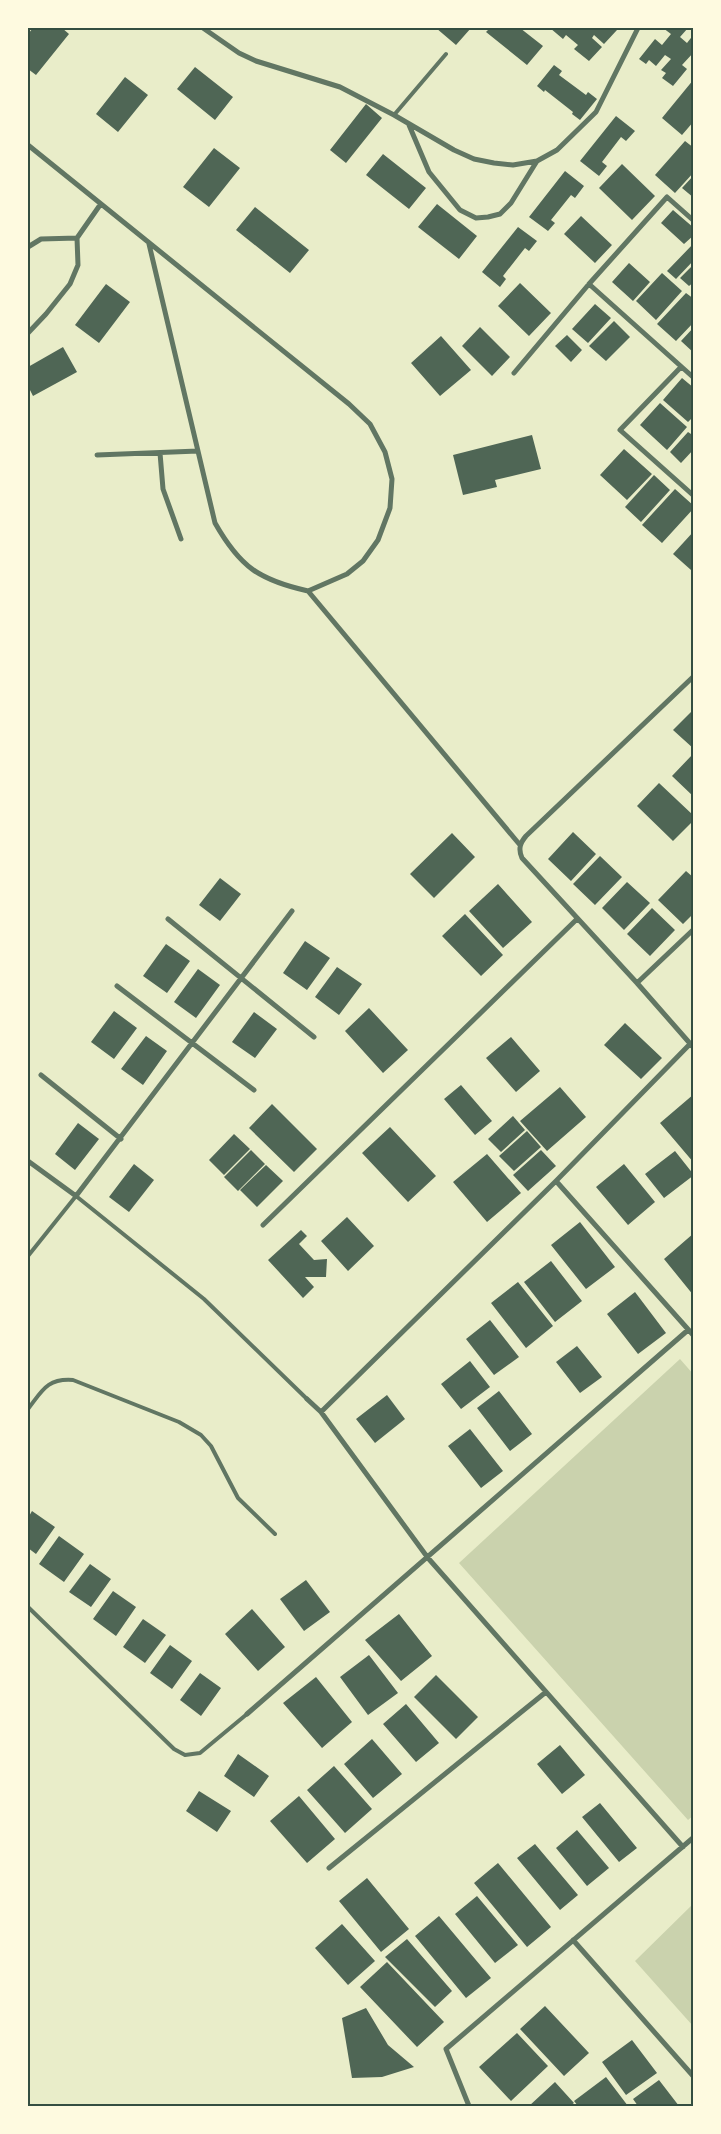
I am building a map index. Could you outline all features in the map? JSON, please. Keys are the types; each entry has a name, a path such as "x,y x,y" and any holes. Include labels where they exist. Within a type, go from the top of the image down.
{"street":[{"path":"203,28 238,52 256,61 340,87 394,115 454,150 474,158 513,165 537,161 557,150 596,112 638,28"},
{"path":"409,125 429,172 460,210 476,218 500,214 511,203 537,161"},
{"path":"28,145 349,404 370,424 385,452 392,479 390,508 378,540 363,561 347,574 308,591"},
{"path":"514,373 589,284 667,197 694,221"},
{"path":"28,332 46,314 70,284 78,265 77,238 100,204"},
{"path":"28,247 41,239 77,238"},
{"path":"149,244 215,523 227,545 240,561 264,577 283,585 308,591 520,844"},
{"path":"589,284 694,378"},
{"path":"681,368 620,430 694,496"},
{"path":"98,455 198,451"},
{"path":"160,453 163,489 181,540"},
{"path":"321,1412 692,1046 577,920 522,858 519,852 520,844 526,836 694,676"},
{"path":"28,1161 76,1196 292,911"},
{"path":"168,919 314,1037"},
{"path":"263,1225 577,920"},
{"path":"637,984 694,929"},
{"path":"117,986 193,1041 254,1090"},
{"path":"41,1075 121,1139"},
{"path":"556,1181 694,1336"},
{"path":"247,1714 688,1330"},
{"path":"307,1399 321,1412 428,1558 683,1847"},
{"path":"329,1868 546,1692"},
{"path":"469,2106 446,2049 694,1837"},
{"path":"573,1940 694,2077"}],"lane":[{"path":"394,115 446,54"},
{"path":"28,1256 76,1196 204,1299 307,1399"},
{"path":"28,1409 52,1381 60,1379 73,1380 190,1428 211,1446 238,1498 275,1534"},
{"path":"28,1607 174,1749 185,1756 200,1753 247,1714"}],"green space":[{"path":"680,1359 694,1375 694,1815 688,1820 459,1563"},
{"path":"693,1904 693,2026 635,1961"}],"building":[{"path":"33,28 62,28 69,34 36,75 28,69 28,34"},
{"path":"436,28 471,28 456,45"},
{"path":"490,28 520,28 543,46 527,65 486,32"},
{"path":"550,28 614,28 617,30 604,44 594,35 592,38 602,47 589,61 574,49 578,45 566,35 563,39"},
{"path":"663,28 688,28 680,37 687,43 694,34 694,52 682,65 687,69 673,86 662,78 666,73 661,70 671,59 665,55 656,66 649,60 646,64 639,59 655,39 662,45 671,34"},
{"path":"554,65 562,71 559,75 586,95 588,92 597,99 580,120 572,114 573,112 537,86"},
{"path":"195,67 233,97 215,120 177,89"},
{"path":"125,77 148,95 118,132 96,114"},
{"path":"694,79 694,121 682,135 662,118"},
{"path":"366,104 382,118 346,163 330,150"},
{"path":"616,116 635,131 626,141 621,137 602,162 607,166 599,176 580,161"},
{"path":"685,141 694,148 694,172 675,193 655,175"},
{"path":"214,148 240,168 209,207 183,187"},
{"path":"383,154 426,188 409,209 366,175"},
{"path":"622,164 655,196 632,220 599,188"},
{"path":"565,171 584,186 575,198 571,195 551,220 555,223 548,231 529,217"},
{"path":"694,175 694,198 682,188"},
{"path":"437,204 477,236 459,259 418,227"},
{"path":"255,207 309,250 290,273 236,230"},
{"path":"673,210 694,228 694,235 684,244 661,223"},
{"path":"581,216 612,245 595,263 564,234"},
{"path":"518,227 537,241 529,251 525,248 503,276 506,279 500,287 482,272"},
{"path":"694,243 694,260 676,279 667,271"},
{"path":"629,263 650,282 633,301 612,282"},
{"path":"694,264 694,282 689,286 680,278"},
{"path":"662,273 682,291 656,320 636,301"},
{"path":"520,283 551,313 529,336 498,306"},
{"path":"106,284 130,302 99,343 75,325"},
{"path":"686,293 694,299 694,322 676,341 657,324"},
{"path":"595,304 611,318 588,343 572,329"},
{"path":"614,321 630,337 606,361 589,346"},
{"path":"480,327 510,357 492,376 462,346"},
{"path":"694,327 694,353 681,341"},
{"path":"567,335 582,350 571,362 555,346"},
{"path":"441,336 471,370 440,396 411,363"},
{"path":"63,347 77,372 33,396 28,386 28,367"},
{"path":"682,378 694,388 694,416 688,422 663,400"},
{"path":"660,403 687,427 667,450 640,425"},
{"path":"688,432 694,436 694,449 681,463 670,452"},
{"path":"532,435 541,469 495,480 497,487 463,495 453,455"},
{"path":"624,449 652,474 627,500 600,475"},
{"path":"654,475 670,490 641,522 625,507"},
{"path":"675,489 694,508 662,543 642,525"},
{"path":"694,531 694,568 691,570 673,554"},
{"path":"694,709 694,749 673,730"},
{"path":"692,755 694,757 694,797 672,776"},
{"path":"659,783 694,816 694,820 673,841 637,806"},
{"path":"573,832 596,854 571,881 548,859"},
{"path":"452,833 475,857 434,898 410,874"},
{"path":"600,856 622,877 595,905 573,884"},
{"path":"686,871 694,878 694,913 683,924 658,900"},
{"path":"220,878 241,894 220,921 199,905"},
{"path":"627,882 650,903 624,930 602,908"},
{"path":"498,884 532,922 503,948 469,911"},
{"path":"652,908 675,930 650,956 627,934"},
{"path":"465,914 503,955 481,976 442,936"},
{"path":"305,941 330,958 307,990 283,973"},
{"path":"166,944 190,961 167,993 143,976"},
{"path":"337,967 362,984 339,1015 315,997"},
{"path":"198,969 220,985 196,1018 174,1002"},
{"path":"369,1008 408,1050 383,1073 345,1031"},
{"path":"114,1011 137,1028 114,1059 91,1042"},
{"path":"254,1012 277,1029 255,1058 232,1042"},
{"path":"625,1023 662,1058 641,1079 604,1045"},
{"path":"146,1036 167,1051 143,1085 121,1069"},
{"path":"511,1037 540,1071 516,1092 486,1058"},
{"path":"461,1085 492,1121 475,1135 444,1099"},
{"path":"560,1087 586,1117 547,1151 520,1121"},
{"path":"694,1094 694,1163 660,1123"},
{"path":"272,1104 317,1149 294,1172 249,1128"},
{"path":"513,1116 525,1130 501,1152 488,1139"},
{"path":"78,1123 99,1139 75,1170 55,1154"},
{"path":"390,1127 436,1176 408,1202 362,1153"},
{"path":"527,1131 541,1147 514,1171 499,1156"},
{"path":"234,1134 250,1149 224,1175 209,1160"},
{"path":"251,1150 265,1164 238,1191 224,1177"},
{"path":"541,1150 556,1166 528,1191 513,1175"},
{"path":"675,1151 694,1175 664,1198 645,1174"},
{"path":"487,1154 521,1193 487,1222 453,1182"},
{"path":"134,1164 154,1180 129,1212 109,1197"},
{"path":"624,1164 655,1202 628,1225 596,1187"},
{"path":"266,1165 283,1181 257,1207 240,1190"},
{"path":"347,1217 374,1246 348,1271 321,1241"},
{"path":"580,1222 615,1267 586,1289 551,1245"},
{"path":"301,1230 307,1236 299,1244 314,1260 327,1259 326,1277 305,1277 314,1287 303,1298 268,1260"},
{"path":"694,1233 694,1296 664,1259"},
{"path":"551,1261 582,1301 555,1322 524,1282"},
{"path":"518,1282 553,1326 526,1348 491,1303"},
{"path":"635,1292 666,1333 638,1354 607,1314"},
{"path":"490,1320 519,1357 494,1375 466,1339"},
{"path":"577,1346 602,1377 580,1393 556,1362"},
{"path":"470,1361 490,1387 461,1409 441,1384"},
{"path":"499,1391 532,1434 510,1451 477,1408"},
{"path":"387,1395 405,1419 375,1443 356,1419"},
{"path":"470,1429 503,1471 481,1488 448,1446"},
{"path":"32,1511 55,1527 36,1554 28,1548 28,1518"},
{"path":"59,1536 84,1554 64,1582 39,1564"},
{"path":"90,1564 111,1579 91,1607 69,1592"},
{"path":"306,1580 330,1612 304,1631 280,1599"},
{"path":"113,1591 136,1607 116,1636 93,1619"},
{"path":"252,1609 285,1647 258,1671 225,1634"},
{"path":"399,1614 432,1656 401,1681 365,1640"},
{"path":"143,1619 166,1635 145,1663 123,1647"},
{"path":"170,1645 192,1661 172,1689 150,1673"},
{"path":"369,1655 398,1693 368,1715 340,1677"},
{"path":"200,1673 221,1688 201,1716 180,1700"},
{"path":"436,1675 478,1717 456,1739 414,1697"},
{"path":"316,1677 352,1722 322,1748 283,1703"},
{"path":"406,1704 439,1743 416,1762 383,1724"},
{"path":"372,1739 402,1774 373,1798 344,1764"},
{"path":"560,1745 585,1775 562,1794 537,1764"},
{"path":"238,1754 269,1776 254,1797 224,1776"},
{"path":"334,1766 372,1809 345,1833 307,1790"},
{"path":"199,1791 231,1811 217,1832 186,1811"},
{"path":"299,1796 335,1839 307,1863 270,1821"},
{"path":"600,1803 637,1848 619,1862 582,1817"},
{"path":"577,1830 609,1868 587,1886 556,1848"},
{"path":"535,1844 578,1895 560,1910 517,1858"},
{"path":"498,1863 551,1927 527,1947 474,1883"},
{"path":"367,1878 409,1929 381,1952 339,1901"},
{"path":"477,1896 518,1945 495,1963 455,1914"},
{"path":"439,1916 491,1978 466,1998 415,1936"},
{"path":"342,1924 375,1961 348,1985 315,1948"},
{"path":"407,1939 452,1991 435,2007 385,1957"},
{"path":"387,1962 444,2022 417,2047 360,1987"},
{"path":"545,2006 589,2053 564,2076 520,2029"},
{"path":"366,2008 388,2045 414,2067 382,2077 352,2078 342,2018"},
{"path":"517,2033 548,2066 511,2101 479,2067"},
{"path":"632,2040 657,2073 626,2095 602,2062"},
{"path":"606,2077 628,2106 578,2106 574,2101"},
{"path":"659,2080 679,2106 638,2106 633,2099"},
{"path":"555,2082 574,2103 570,2106 529,2106"}]}
